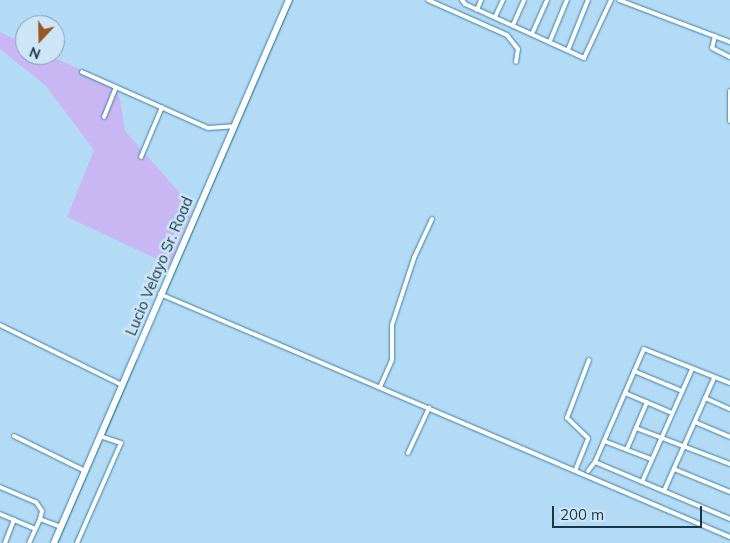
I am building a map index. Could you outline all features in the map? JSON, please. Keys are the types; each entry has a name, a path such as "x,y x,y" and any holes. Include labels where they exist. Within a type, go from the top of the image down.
{"main road":[{"name":"Lucio Velayo Sr. Road","path":"54,543 288,0"}],"street":[{"path":"428,0 508,34 518,49 516,62"},
{"path":"462,0 477,10 550,41 583,58 587,56 611,0"},
{"path":"477,10 481,0"},
{"path":"495,17 503,0"},
{"path":"513,25 524,0"},
{"path":"532,34 547,0"},
{"path":"550,41 568,0"},
{"path":"568,50 588,0"},
{"path":"619,0 730,42"},
{"path":"715,36 712,48 730,57"},
{"path":"82,72 208,128 234,126"},
{"path":"104,117 116,87"},
{"path":"730,91 730,121"},
{"path":"141,157 162,108"},
{"path":"380,387 392,360 392,326 414,258 432,219"},
{"path":"160,294 730,537"},
{"path":"0,326 122,385"},
{"path":"588,471 604,441 644,349 730,383"},
{"path":"575,472 588,438 566,418 589,360"},
{"path":"642,482 692,369"},
{"path":"634,371 682,391"},
{"path":"664,491 714,378"},
{"path":"625,393 672,413"},
{"path":"705,398 730,409"},
{"path":"627,450 647,402"},
{"path":"408,453 429,408"},
{"path":"695,422 730,437"},
{"path":"636,428 730,464"},
{"path":"14,436 85,471"},
{"path":"77,543 121,443 100,436"},
{"path":"604,441 652,459"},
{"path":"594,462 730,519"},
{"path":"674,469 730,492"},
{"path":"0,487 36,502 42,511 29,543"},
{"path":"0,514 35,529"},
{"path":"40,519 61,527"},
{"path":"5,543 14,520"}],"shaded area":[{"path":"0,32 15,39 15,61 0,49"},
{"path":"65,62 113,85 120,99 125,131 193,208 170,265 67,217 94,150 45,85 20,65 65,65"}],"waterway":[{"path":"165,293 292,0"},
{"path":"105,433 136,360"},
{"path":"57,543 101,441"}]}
